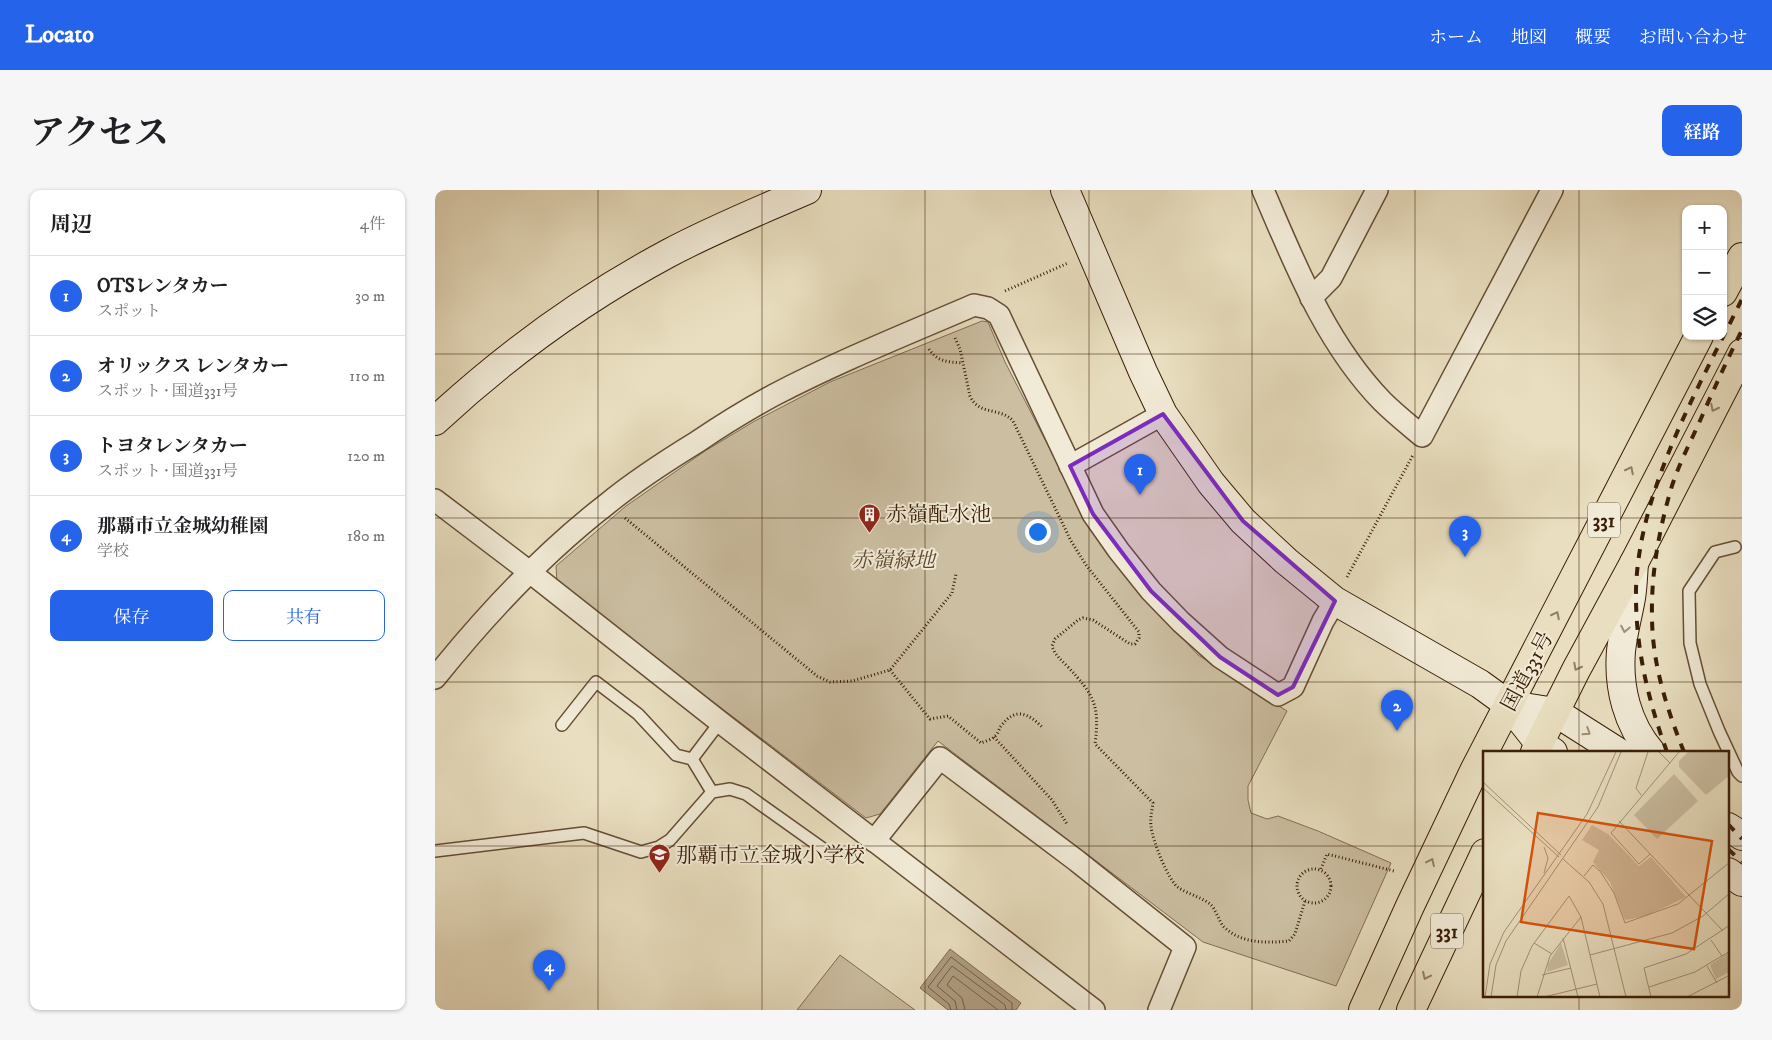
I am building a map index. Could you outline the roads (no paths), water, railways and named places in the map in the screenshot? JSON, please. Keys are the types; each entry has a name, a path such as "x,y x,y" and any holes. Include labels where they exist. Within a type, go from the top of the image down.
{"highway":[{"path":"1727,285 1742,257"},
{"name":"国道331号","path":"1484,751 1697,340"},
{"name":"国道331号","path":"1542,749 1555,712 1576,670 1634,563 1742,353"},
{"name":"国道331号","path":"1363,1010 1410,906 1483,754"},
{"name":"331","path":"1411,1010 1483,857"}],"street":[{"path":"435,421 518,349 617,282 670,252 807,190"},
{"path":"1065,190 1163,414 1211,483 1243,521 1286,561 1335,601 1480,684 1509,704 1542,749"},
{"path":"1263,190 1311,298 1331,334 1349,360 1382,400 1422,436 1552,190"},
{"path":"1311,298 1331,278 1377,190"},
{"path":"435,678 496,607 578,528 607,503 679,453 773,395 826,369 974,305 988,308 999,315 1093,514 1151,591 1181,622 1220,656 1278,695 1293,687 1323,621 1335,601"},
{"path":"1070,466 1163,414"},
{"path":"435,500 531,573 719,722 1095,1010"},
{"path":"1634,563 1631,596 1621,649 1622,688 1638,734 1650,751"},
{"path":"1509,704 1555,712 1617,751"},
{"path":"874,841 940,758 1185,947 1159,1010"},
{"path":"1729,828 1742,836"},
{"path":"1729,873 1742,882"}],"lane":[{"path":"1728,751 1700,684 1690,643 1689,591 1715,552 1735,547"},
{"path":"562,724 596,682 638,714 676,754 692,759 712,792"},
{"path":"692,759 719,722"},
{"path":"1729,753 1738,772 1742,776"},
{"path":"435,851 585,833 641,852 659,847 670,840 712,792 730,789 746,794 829,853"}],"water":[{"path":"950,949 1021,1003 1016,1010 948,1010 920,988"}],"railway":[{"path":"1667,751 1654,713 1640,652 1636,610 1640,551 1648,514 1674,440 1690,403 1742,299"},
{"path":"1684,751 1666,703 1655,651 1652,616 1654,568 1663,520 1674,480 1742,330"},
{"path":"1729,825 1742,839"},
{"path":"1729,850 1742,862"}],"place":[{"name":"OTSレンタカー","path":"1140,495"},
{"name":"赤嶺配水池","path":"870,533"},
{"name":"トヨタレンタカー","path":"1465,557"},
{"name":"オリックス レンタカー","path":"1397,731"},
{"name":"那覇市立金城小学校","path":"660,874"},
{"name":"那覇市立金城幼稚園","path":"549,991"}],"park label":[{"name":"赤嶺緑地","path":"893,560"}]}
